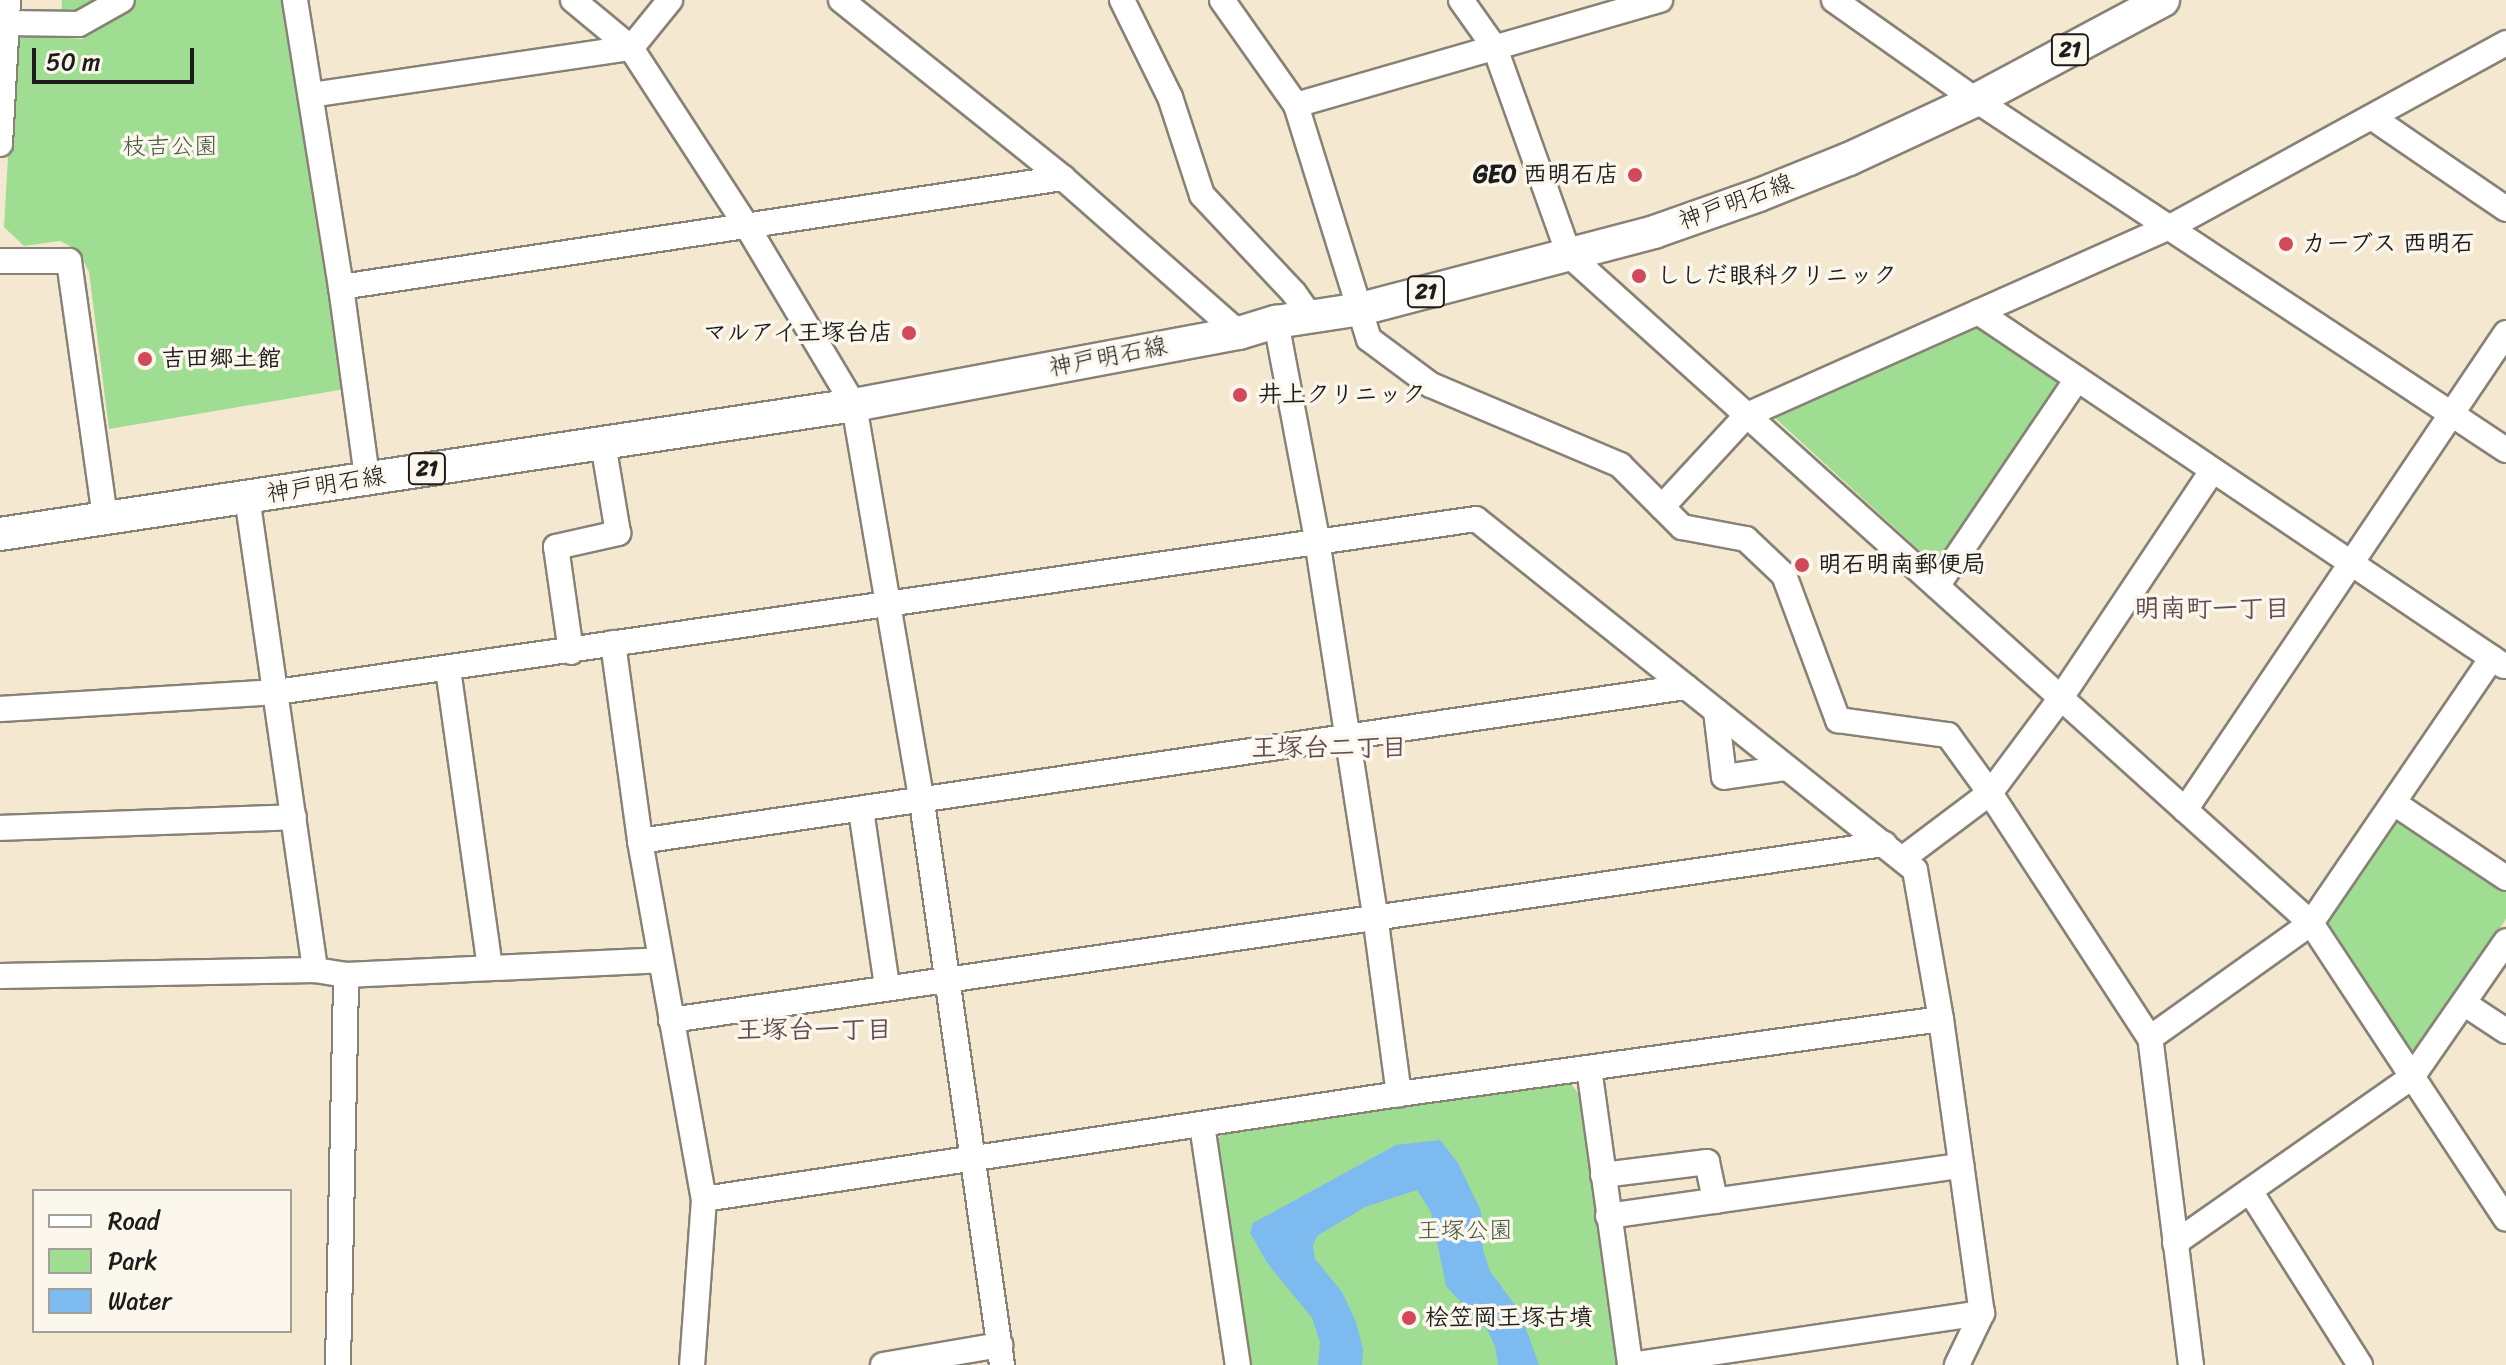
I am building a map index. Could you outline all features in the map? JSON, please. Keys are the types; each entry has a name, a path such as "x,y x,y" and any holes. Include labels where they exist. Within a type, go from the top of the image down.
{"main road":[{"name":"神戸明石線","path":"0,534 854,405 1239,333 1276,322 1361,309 1654,232 1759,195 1849,159 1976,100 2163,0"}],"street":[{"path":"0,144 7,11 79,24 122,0"},
{"path":"295,0 341,287 367,478"},
{"path":"573,0 631,48 748,228 854,405 922,802 1001,1355 883,1365"},
{"path":"311,95 631,48 670,0"},
{"path":"841,0 1063,178 1239,333"},
{"path":"1122,0 1170,97 1202,195 1294,293 1310,316"},
{"path":"1222,0 1296,105 1369,339 1431,385 1620,465 1682,527 1746,539 1784,575 1838,720 1948,735 1990,793 2150,1038 2191,1365"},
{"path":"1461,0 1495,48 1569,255 2311,923 2506,1219"},
{"path":"1296,105 1660,0"},
{"path":"1834,0 1976,100 2172,226 2506,450"},
{"path":"1662,507 1747,415 2172,226 2506,43"},
{"path":"2373,118 2506,209"},
{"path":"341,287 748,228 1063,178"},
{"path":"0,261 69,261 105,518"},
{"path":"1978,312 2499,663 2394,803 2311,923 2150,1038"},
{"path":"1276,322 1317,540 1375,915 1399,1094"},
{"path":"2185,810 2506,333"},
{"path":"1937,586 2077,379"},
{"path":"571,652 556,547 618,533 603,443"},
{"path":"671,1020 1375,915 1893,851 1990,793 2060,699 2213,470"},
{"path":"247,497 315,970"},
{"path":"0,709 277,692 571,652 889,601 1476,519 1915,870 1941,1019 1982,1313 1957,1365"},
{"path":"613,643 640,841 704,1199 692,1365"},
{"path":"448,669 490,968"},
{"path":"640,841 922,802 1348,735 1686,687"},
{"path":"1716,711 1724,777 1786,768"},
{"path":"2394,803 2506,878"},
{"path":"861,810 887,986"},
{"path":"0,828 294,817"},
{"path":"2175,1243 2412,1077 2506,941"},
{"path":"0,976 315,970 346,975 661,960"},
{"path":"338,1365 346,975"},
{"path":"2465,1004 2506,1031"},
{"path":"704,1199 1399,1094 1941,1019"},
{"path":"1589,1068 1630,1365 1982,1313"},
{"path":"1202,1125 1238,1365"},
{"path":"1603,1175 1707,1162 1715,1201"},
{"path":"1608,1216 1961,1166"},
{"path":"2250,1191 2360,1365"}],"green space":[{"name":"枝吉公園","path":"62,0 288,0 345,389 109,429 89,272 78,250 60,241 24,246 4,227 14,52 22,34 83,39 86,19 61,18"},
{"path":"1971,326 1987,328 2054,376 2058,387 1942,557 1930,560 1775,418"},
{"path":"2407,816 2506,885 2506,919 2417,1054 2410,1055 2327,930 2328,915 2395,819"},
{"name":"王塚公園","path":"1569,1081 1581,1097 1619,1365 1245,1365 1212,1146 1225,1130"}],"water":[{"path":"1440,1140 1458,1163 1481,1211 1483,1250 1490,1271 1520,1312 1539,1365 1498,1365 1495,1346 1488,1331 1446,1286 1431,1212 1417,1190 1365,1207 1317,1236 1313,1245 1315,1259 1342,1292 1356,1322 1363,1349 1362,1365 1318,1365 1320,1342 1312,1318 1268,1264 1250,1233 1253,1223 1396,1145"}],"place":[{"name":"GEO 西明石店","path":"1635,175"},
{"name":"カーブス 西明石","path":"2286,244"},
{"name":"ししだ眼科クリニック","path":"1639,276"},
{"name":"マルアイ王塚台店","path":"909,333"},
{"name":"吉田郷土館","path":"145,359"},
{"name":"井上クリニック","path":"1240,395"},
{"name":"明石明南郵便局","path":"1802,565"},
{"name":"桧笠岡王塚古墳","path":"1409,1318"}],"district":[{"name":"明南町一丁目","path":"2212,609"},
{"name":"王塚台二丁目","path":"1329,748"},
{"name":"王塚台一丁目","path":"814,1030"}]}
